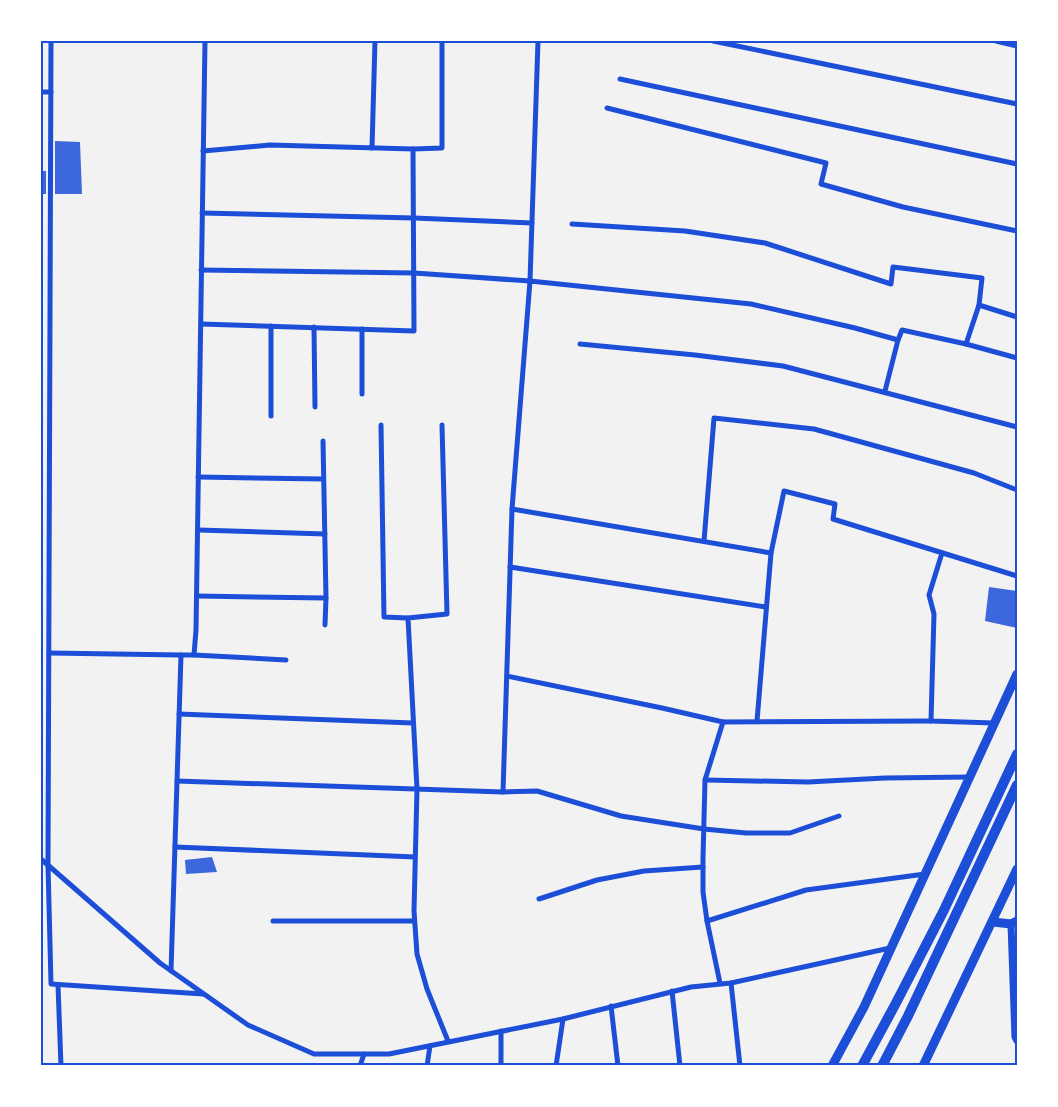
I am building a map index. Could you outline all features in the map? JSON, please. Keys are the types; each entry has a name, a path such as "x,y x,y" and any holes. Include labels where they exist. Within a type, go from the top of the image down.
{"highway":[{"path":"862,1066 944,910 1017,754"},
{"path":"882,1066 908,1016 1017,785"}],"main road":[{"path":"832,1066 864,1006 1017,674"},
{"path":"923,1066 1017,869"},
{"path":"993,922 1014,923"}],"street":[{"path":"51,41 48,865 51,984 203,994"},
{"path":"194,655 197,596 205,41"},
{"path":"372,148 375,41"},
{"path":"203,150 270,145 442,148 442,41"},
{"path":"503,792 512,509 530,281 538,41"},
{"path":"713,41 1017,104"},
{"path":"996,41 1017,46"},
{"path":"620,79 1017,164"},
{"path":"41,92 51,92"},
{"path":"607,108 826,162 821,184 903,207 1017,231"},
{"path":"201,324 414,331 413,148"},
{"path":"202,213 532,223"},
{"path":"572,224 685,230 765,243 891,284 893,267 982,278 979,305 966,344"},
{"path":"202,270 414,273 530,281 751,304 898,340"},
{"path":"979,305 1017,317"},
{"path":"270,326 270,416"},
{"path":"314,327 315,407"},
{"path":"362,329 362,394"},
{"path":"885,391 902,330 966,344 1017,358"},
{"path":"580,344 696,355 783,366 885,391 1017,427"},
{"path":"704,541 714,418 814,429 974,473 1017,490"},
{"path":"381,425 384,617 408,618 447,614 442,425"},
{"path":"323,441 325,625"},
{"path":"198,477 323,479"},
{"path":"757,722 771,553 784,491 835,504 833,519 1017,576"},
{"path":"512,509 771,553"},
{"path":"198,530 325,534"},
{"path":"931,721 934,614 929,595 942,553"},
{"path":"510,567 766,607"},
{"path":"197,596 326,598"},
{"path":"408,618 417,789 414,921 417,954 427,988 448,1041"},
{"path":"49,653 194,655 286,660"},
{"path":"171,971 181,655"},
{"path":"507,676 723,722 931,721 994,723"},
{"path":"179,714 413,723"},
{"path":"720,983 707,921 703,892 703,867 705,780 723,722"},
{"path":"705,780 808,782 885,778 970,777"},
{"path":"177,782 503,792 536,791 621,816 704,830 746,833 790,833 839,816"},
{"path":"175,847 415,858"},
{"path":"41,859 160,963 203,994 248,1025 314,1054 389,1054 500,1030 563,1019 672,991 732,982 891,948"},
{"path":"539,899 598,880 644,871 703,867"},
{"path":"707,921 806,890 925,874"},
{"path":"273,921 414,921"},
{"path":"1014,923 1015,1037 1017,1041"},
{"path":"732,982 740,1066"},
{"path":"58,984 61,1066"},
{"path":"672,991 680,1066"},
{"path":"611,1006 618,1066"},
{"path":"556,1066 563,1019"},
{"path":"500,1030 500,1066"},
{"path":"427,1066 430,1046"},
{"path":"360,1066 364,1054"}],"building":[{"path":"55,141 80,142 82,194 55,194"},
{"path":"41,171 46,171 46,194 41,194"},
{"path":"989,587 1017,591 1017,628 985,621"},
{"path":"212,857 217,872 186,874 185,860"}]}
